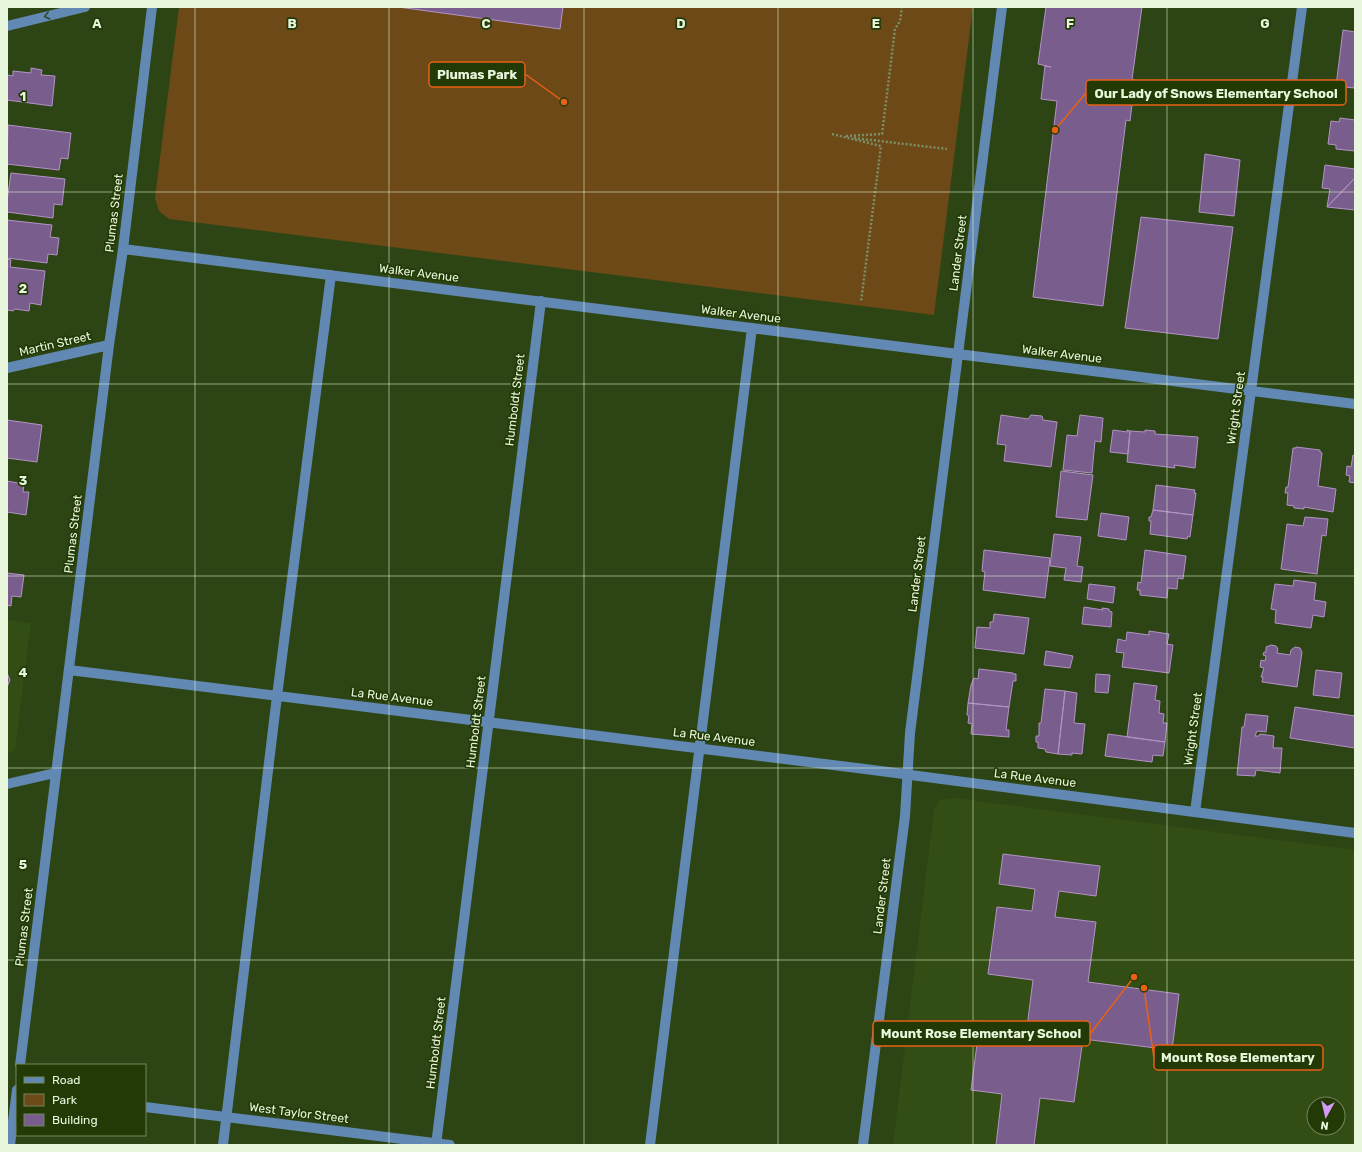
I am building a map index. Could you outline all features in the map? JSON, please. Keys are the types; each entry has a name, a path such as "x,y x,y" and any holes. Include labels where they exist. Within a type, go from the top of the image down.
{"street":[{"path":"7,26 85,7"},
{"name":"Plumas Street","path":"20,1064 152,7"},
{"name":"Lander Street","path":"863,1145 905,816 910,733 1002,7"},
{"name":"Wright Street","path":"1194,812 1302,7"},
{"name":"Walker Avenue","path":"123,249 1355,404"},
{"path":"223,1145 277,696 331,275"},
{"name":"Humboldt Street","path":"436,1144 541,301"},
{"path":"650,1145 752,328"},
{"name":"Martin Street","path":"7,368 109,345"},
{"name":"La Rue Avenue","path":"69,670 699,748 1355,833"},
{"path":"7,784 56,773"},
{"path":"10,1145 16,1099"},
{"name":"West Taylor Street","path":"146,1107 450,1145"}],"path":[{"path":"844,136 882,134 895,29 900,21 902,7"},
{"path":"832,134 947,149"},
{"path":"844,136 881,146 861,302"}],"shaded area":[{"path":"7,620 31,623 15,751 7,753"},
{"path":"954,798 1355,850 1355,1145 893,1145 934,809 940,800"}],"green space":[{"path":"179,7 973,7 934,315 169,219 159,211 155,198"}],"building":[{"path":"398,7 563,7 560,29"},
{"path":"1046,7 1142,7 1132,79 1135,80 1130,121 1126,120 1103,306 1033,297 1057,101 1041,99 1045,66 1051,67 1038,64"},
{"path":"1343,30 1355,32 1354,88 1336,86"},
{"path":"31,68 42,70 41,75 55,76 52,106 7,100 7,75 13,76 13,71 31,73"},
{"path":"1340,118 1355,120 1355,151 1336,149 1336,145 1328,144 1331,121 1339,122"},
{"path":"8,125 71,133 68,159 61,158 59,170 7,164"},
{"path":"1205,154 1240,160 1234,216 1199,212"},
{"path":"1325,165 1355,169 1355,178 1327,207 1330,189 1322,188"},
{"path":"11,173 65,179 62,205 54,204 53,218 7,212"},
{"path":"1355,178 1355,210 1327,207"},
{"path":"1141,217 1233,227 1218,339 1125,328"},
{"path":"7,220 52,225 50,237 59,238 57,255 48,254 47,263 7,258"},
{"path":"7,259 11,260 10,267 45,271 41,305 30,303 29,311 15,309 13,311 7,310"},
{"path":"1001,415 1028,419 1031,415 1042,416 1043,420 1057,422 1051,467 1004,461 1006,445 997,444"},
{"path":"1080,415 1103,418 1101,442 1095,441 1092,473 1063,470 1067,435 1077,436"},
{"path":"7,420 42,425 37,462 7,458"},
{"path":"1113,430 1130,431 1128,454 1110,452"},
{"path":"1145,430 1155,431 1155,434 1198,437 1195,468 1174,465 1175,468 1127,462 1130,431 1145,432"},
{"path":"1296,447 1320,450 1322,453 1318,486 1336,489 1333,512 1304,507 1304,509 1294,508 1294,506 1287,505 1288,493 1285,493 1286,487 1288,487 1293,448"},
{"path":"1353,455 1355,456 1355,483 1349,482 1350,476 1346,475 1347,466 1351,467"},
{"path":"1061,471 1093,475 1087,520 1056,517"},
{"path":"7,481 24,484 23,492 29,492 26,515 7,512"},
{"path":"1156,485 1195,490 1194,493 1196,493 1193,515 1153,510"},
{"path":"1153,510 1193,515 1190,537 1188,536 1187,539 1150,534 1151,521 1149,521 1149,517 1151,517"},
{"path":"1101,513 1129,517 1126,540 1098,536"},
{"path":"1305,517 1328,519 1326,536 1322,535 1317,574 1281,569 1287,524 1303,526"},
{"path":"1054,534 1081,537 1077,566 1083,567 1081,582 1064,580 1066,568 1050,566"},
{"path":"984,550 1050,558 1045,598 983,590 985,572 982,571"},
{"path":"1145,550 1186,556 1183,579 1178,578 1177,589 1168,588 1167,598 1140,595 1140,590 1137,590 1138,582 1141,583"},
{"path":"7,573 24,575 21,597 12,596 11,606 7,605"},
{"path":"1294,580 1316,583 1314,600 1326,602 1324,617 1313,615 1311,628 1275,623 1276,610 1271,609 1275,584 1293,586"},
{"path":"1089,584 1115,587 1113,603 1087,599"},
{"path":"1084,607 1103,610 1102,608 1109,609 1109,611 1112,612 1111,627 1082,624"},
{"path":"994,614 1029,618 1024,654 975,648 977,627 990,628 990,622 993,622"},
{"path":"1149,631 1169,634 1167,644 1173,645 1169,673 1122,667 1124,653 1116,652 1118,639 1126,641 1127,632 1149,635"},
{"path":"1271,645 1276,646 1278,649 1277,653 1290,655 1291,650 1295,647 1300,648 1302,652 1297,687 1262,682 1263,677 1261,677 1264,668 1260,667 1261,660 1265,661 1266,656 1263,655 1264,652 1266,652 1266,647"},
{"path":"1046,651 1073,656 1070,668 1044,665"},
{"path":"979,669 1016,674 1016,681 1013,681 1009,707 968,703 971,685 974,678 978,679"},
{"path":"1316,670 1342,673 1339,698 1313,695"},
{"path":"7,673 10,680 7,687"},
{"path":"1096,674 1110,675 1108,693 1095,692"},
{"path":"1134,683 1157,686 1155,700 1160,701 1159,713 1164,714 1163,723 1167,723 1165,742 1127,737"},
{"path":"1045,689 1065,691 1058,754 1046,752 1045,749 1038,748 1038,742 1036,742 1036,736 1039,736 1039,723 1041,723"},
{"path":"1065,691 1077,693 1074,723 1085,724 1082,754 1058,754"},
{"path":"968,703 1009,707 1006,730 1009,730 1009,737 971,734 972,724 968,723 969,716 967,715"},
{"path":"1295,707 1355,716 1355,748 1290,738"},
{"path":"1246,714 1268,716 1266,732 1257,731 1255,736 1259,736 1260,734 1274,736 1273,748 1282,748 1280,773 1256,770 1255,776 1237,775 1242,727 1244,727"},
{"path":"1108,734 1165,742 1163,756 1153,755 1152,762 1105,756"},
{"path":"1003,854 1100,866 1096,896 1059,891 1055,917 1096,922 1088,982 1179,994 1172,1050 1083,1039 1074,1102 1040,1098 1034,1145 996,1145 1002,1094 971,1090 980,1021 1027,1027 1033,980 988,974 997,907 1032,911 1035,889 999,884"}],"place":[{"name":"Plumas Park","path":"564,102"},
{"name":"Our Lady of Snows Elementary School","path":"1055,130"},
{"name":"Mount Rose Elementary School","path":"1134,977"},
{"name":"Mount Rose Elementary","path":"1144,988"}]}
